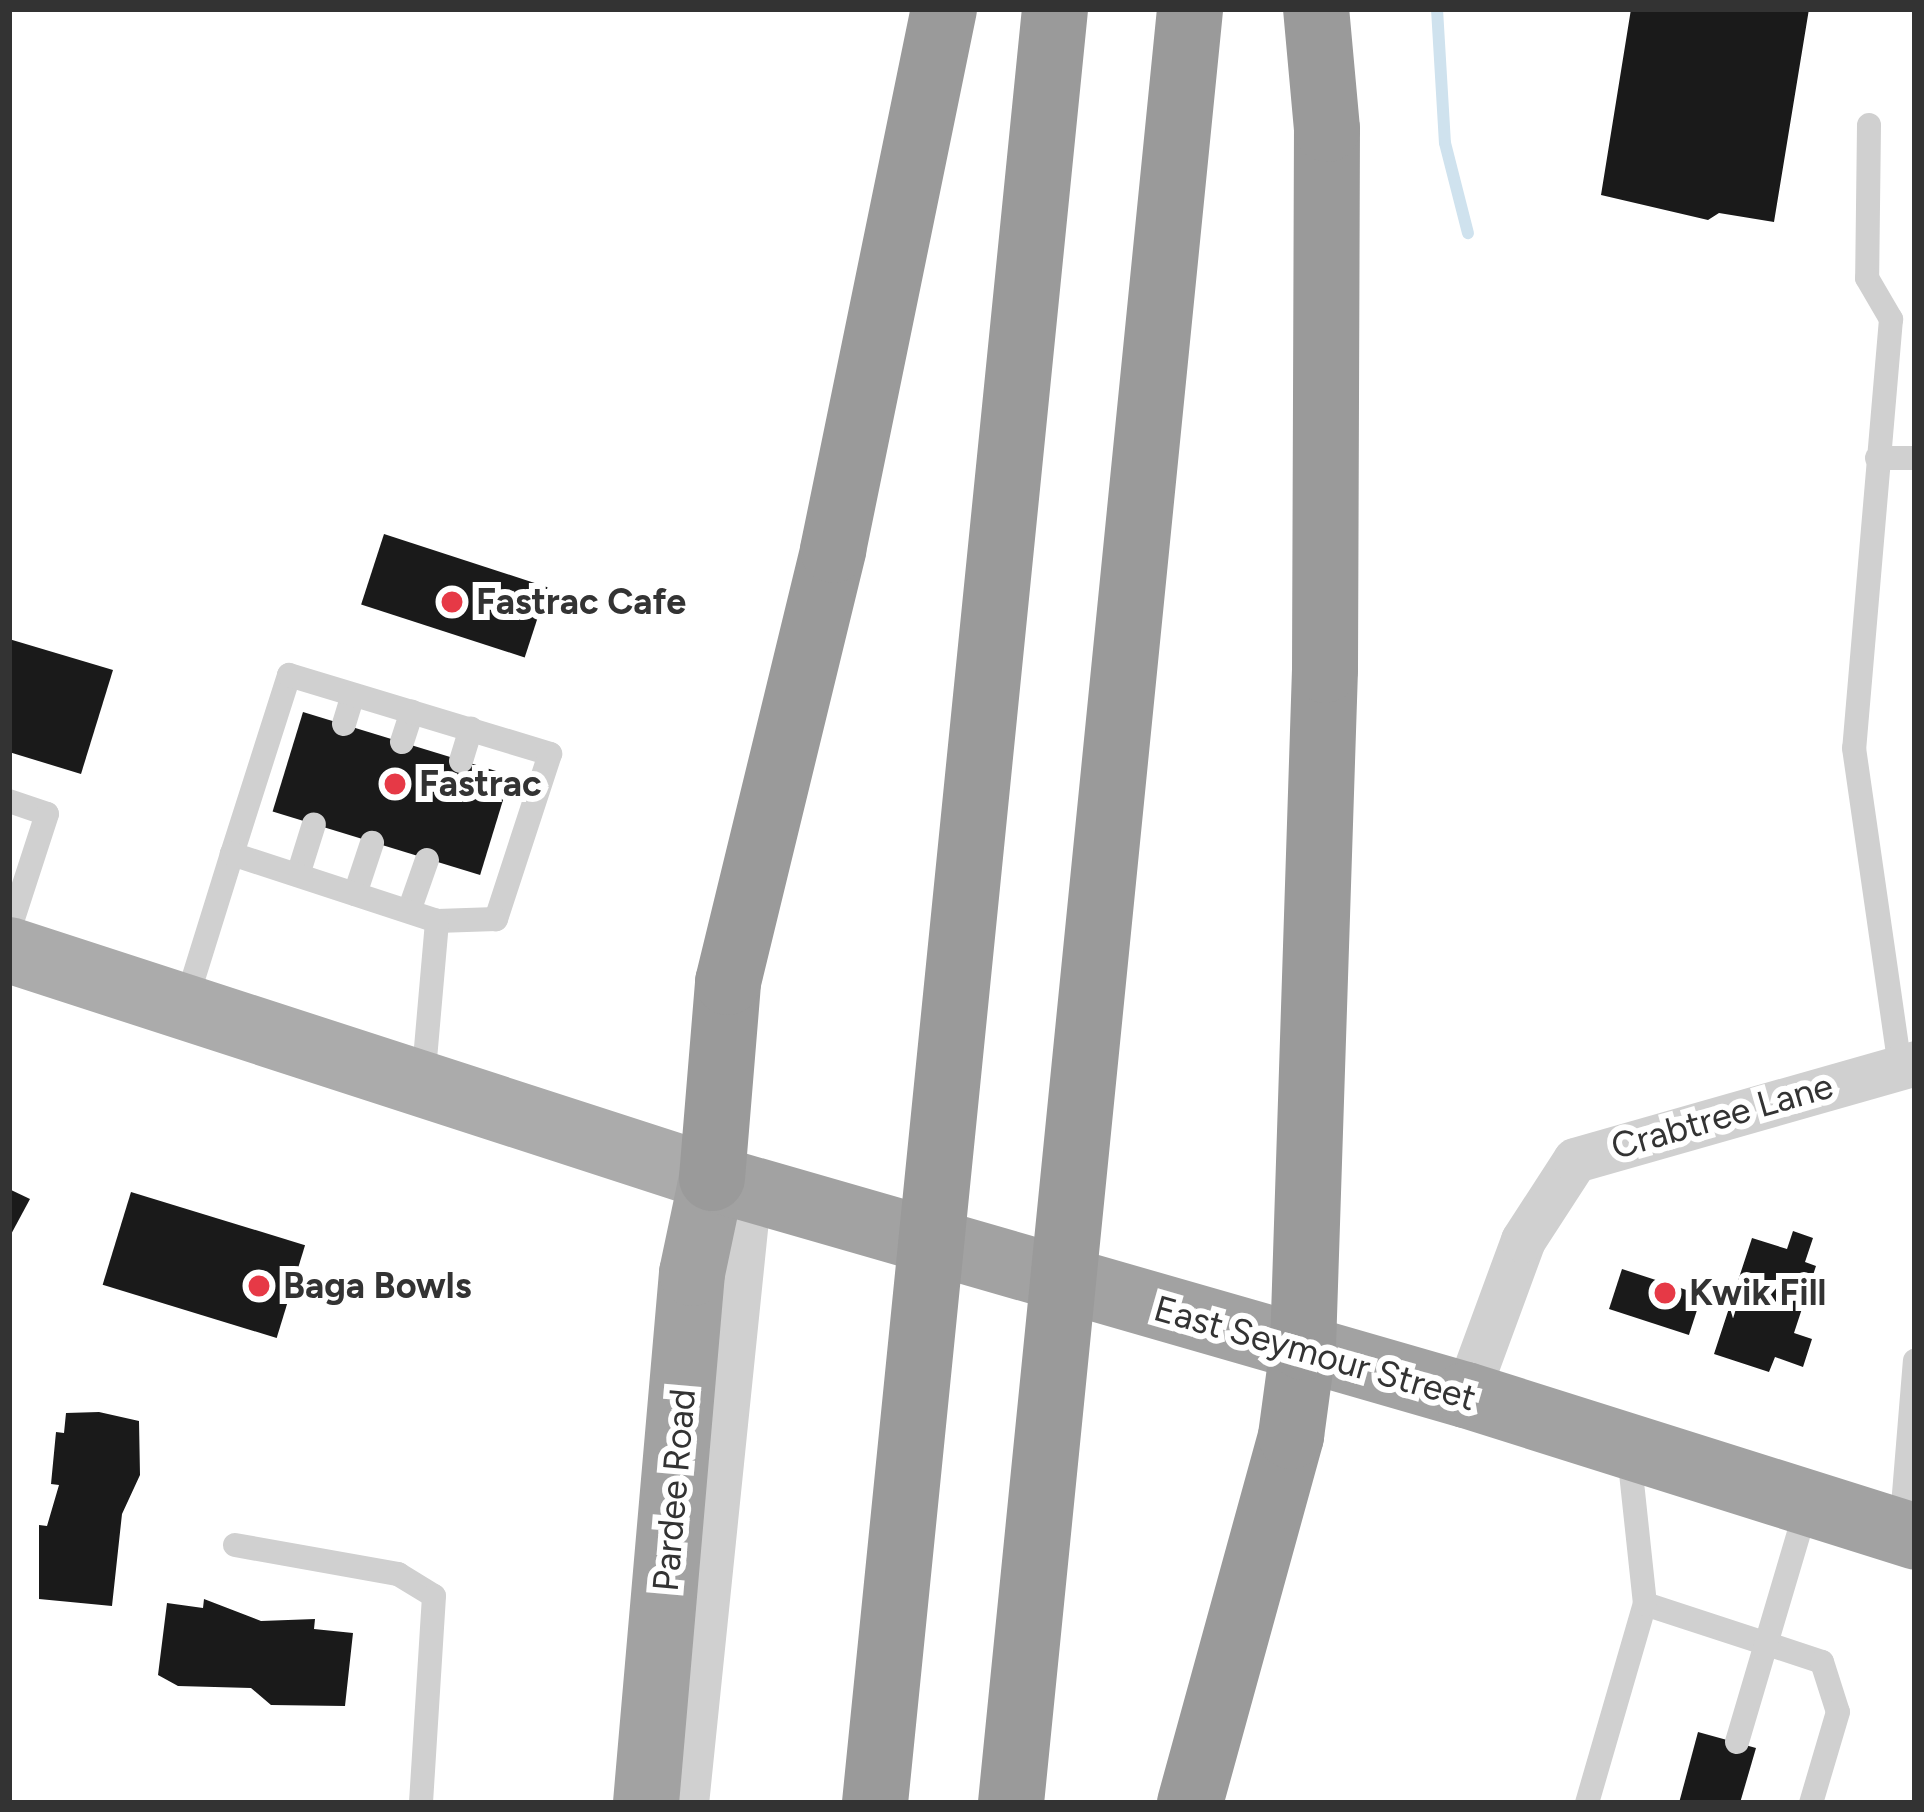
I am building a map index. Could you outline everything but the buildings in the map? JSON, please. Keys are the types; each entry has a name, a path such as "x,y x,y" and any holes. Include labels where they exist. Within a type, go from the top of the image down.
{"highway":[{"path":"727,1184 728,982 833,550 944,9"},
{"path":"875,1803 1055,9"},
{"path":"1011,1803 1190,9"},
{"path":"1190,1803 1292,1436 1303,1347 1325,670 1327,129 1316,9"},
{"name":"East Seymour Street","path":"727,1184 1466,1395 1908,1535"},
{"name":"Pardee Road","path":"646,1803 692,1273 727,1184"}],"main road":[{"path":"9,950 727,1184"}],"street":[{"name":"Crabtree Lane","path":"1466,1395 1523,1240 1575,1160 1908,1065"},
{"name":"Pardee Road","path":"680,1803 727,1184"}],"lane":[{"path":"1869,125 1867,278 1891,319 1854,748 1908,1065"},
{"path":"1877,458 1915,458"},
{"path":"184,1007 232,854 290,675 550,754 496,919 437,921 232,854"},
{"path":"344,724 353,695"},
{"path":"402,742 412,712"},
{"path":"460,761 470,730"},
{"path":"9,802 46,814 9,931"},
{"path":"298,875 314,824"},
{"path":"355,894 372,843"},
{"path":"410,911 427,860"},
{"path":"423,1085 437,921"},
{"path":"1908,1535 1915,1361"},
{"path":"1587,1803 1645,1604 1628,1446"},
{"path":"1736,1742 1808,1503"},
{"path":"235,1545 398,1574 434,1596 421,1803"},
{"path":"1645,1604 1822,1662 1838,1712 1811,1803"}],"waterway":[{"path":"1437,9 1445,143 1468,233"}],"place":[{"name":"Fastrac Cafe","path":"452,602"},
{"name":"Fastrac","path":"395,784"},
{"name":"Baga Bowls","path":"259,1286"},
{"name":"Kwik Fill","path":"1665,1293"}]}
